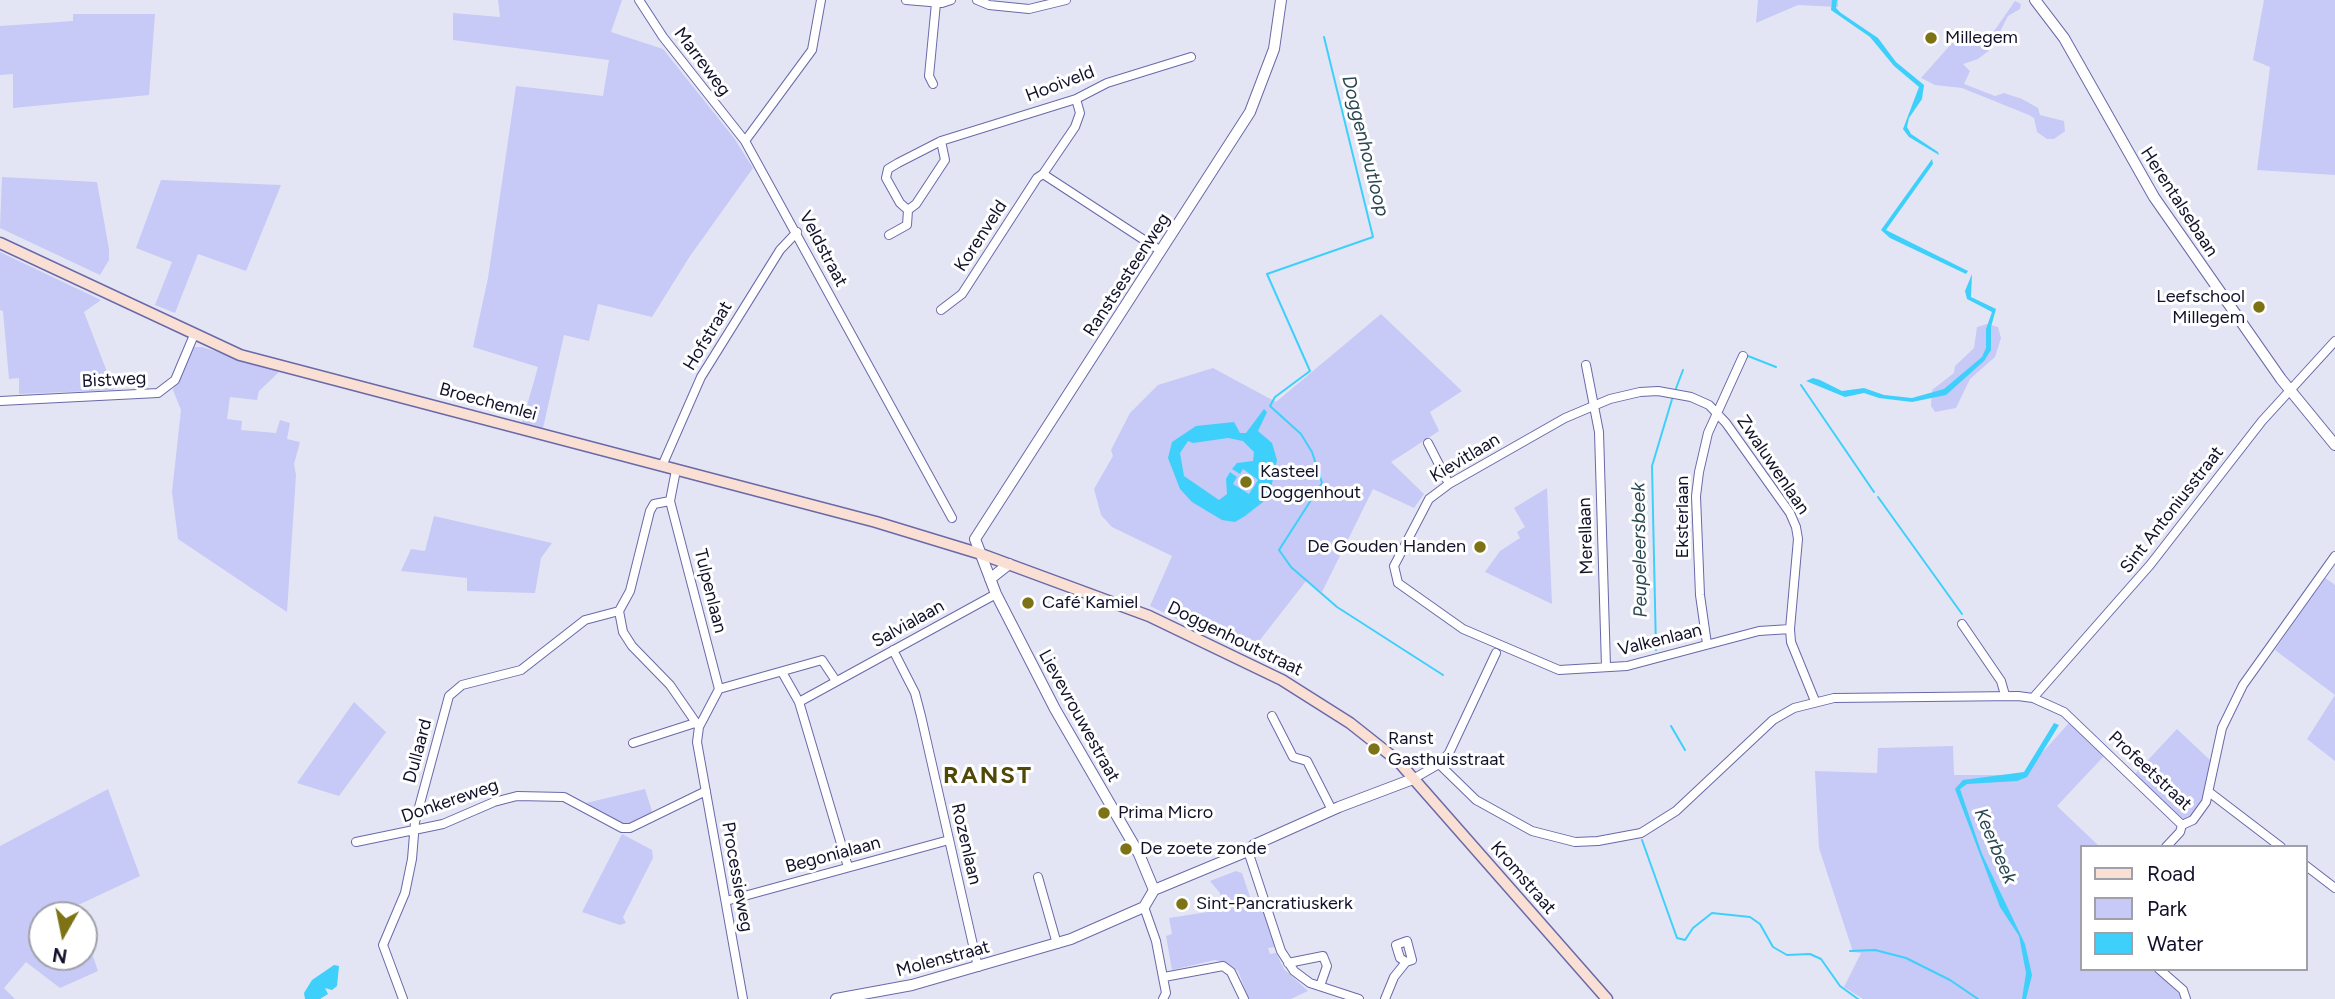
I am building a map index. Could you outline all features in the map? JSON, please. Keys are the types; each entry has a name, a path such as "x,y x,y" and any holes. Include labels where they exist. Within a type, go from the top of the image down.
{"main road":[{"name":"Broechemlei","path":"0,243 240,355 876,522 981,554"},
{"name":"Doggenhoutstraat","path":"981,554 1117,602 1282,680 1359,730 1404,766 1413,779"},
{"name":"Kromstraat","path":"1413,779 1607,999"}],"street":[{"name":"Marreweg","path":"639,0 663,37 745,141"},
{"path":"745,141 812,50 821,0"},
{"path":"906,0 936,3 951,0"},
{"path":"977,0 989,5 1029,9 1066,0"},
{"name":"Ranstsesteenweg","path":"981,554 972,536 1161,251 1257,98 1274,49 1280,0"},
{"name":"Herentalsebaan","path":"2035,0 2064,38 2154,197 2290,390 2335,445"},
{"path":"933,84 929,76 936,3"},
{"name":"Hooiveld","path":"908,210 900,204 886,178 888,169 941,141 1076,99 1107,83 1191,57"},
{"name":"Korenveld","path":"941,310 962,294 1037,178 1043,174 1080,120 1076,99"},
{"name":"Veldstraat","path":"745,141 952,518"},
{"path":"890,235 907,225 908,210 916,204 945,159 941,141"},
{"path":"1043,174 1161,251"},
{"name":"Hofstraat","path":"662,466 701,377 779,250 797,232"},
{"name":"Bistweg","path":"0,401 158,393 175,380 194,335"},
{"name":"Sint Antoniusstraat","path":"2034,698 2150,565 2290,390 2335,341"},
{"name":"Eksterlaan","path":"1707,645 1700,595 1696,496 1701,457 1717,412 1743,356"},
{"path":"1586,365 1595,405"},
{"name":"Kievitlaan","path":"1498,650 1398,583 1394,566 1417,517 1429,499 1449,484 1565,418 1595,405 1651,391 1691,397 1717,412"},
{"name":"Merellaan","path":"1595,405 1599,432 1606,667"},
{"name":"Zwaluwenlaan","path":"1717,412 1783,502 1796,527 1798,539 1791,642 1815,701"},
{"path":"1428,443 1449,484"},
{"path":"676,470 670,501 654,505 650,511 630,591 619,611 623,632 632,646 670,685 697,725"},
{"name":"Tulpenlaan","path":"670,501 719,689"},
{"name":"Lievevrouwestraat","path":"981,554 996,594 1055,709 1139,854 1154,890"},
{"name":"Profeetstraat","path":"1439,764 1476,800 1532,831 1575,842 1640,833 1660,822 1676,811 1773,720 1815,701 1834,698 2005,695 2034,698 2071,718 2182,825 2200,812 2209,792 2222,728 2243,685 2335,555"},
{"path":"990,579 1009,564"},
{"name":"Salvialaan","path":"799,702 996,594"},
{"name":"Dullaard","path":"403,999 383,945 405,893 415,822 452,692 462,685 521,670 584,620 619,611"},
{"path":"1962,624 2001,681 2005,695"},
{"name":"Valkenlaan","path":"1498,650 1559,670 1627,666 1759,631 1790,629"},
{"name":"Rozenlaan","path":"893,650 915,693 978,967"},
{"path":"1164,999 1164,977 1144,907 1154,890 1248,851 1254,845 1332,810 1413,779 1439,764 1452,748 1498,650"},
{"path":"634,743 697,725 719,689 822,660 836,681"},
{"path":"782,672 799,702 848,867"},
{"path":"1272,716 1293,757 1307,761 1332,810"},
{"name":"Processieweg","path":"697,725 700,761 743,999"},
{"name":"Donkereweg","path":"356,842 415,831 517,796 564,797 622,828 630,828 690,796 706,791"},
{"path":"2209,792 2278,845"},
{"path":"2168,845 2180,832 2182,825"},
{"name":"Begonialaan","path":"726,901 948,839"},
{"path":"1248,851 1281,951 1288,963 1303,978 1359,999"},
{"path":"2307,867 2335,888"},
{"path":"1038,877 1057,944"},
{"name":"Molenstraat","path":"836,999 912,985 1057,944 1144,907"},
{"path":"1288,963 1323,956 1327,966 1320,986"},
{"path":"1385,999 1394,977 1406,962"},
{"path":"1164,977 1223,966 1231,972 1244,999"},
{"path":"2161,971 2183,990 2186,999"}],"green space":[{"path":"498,0 622,0 611,32 663,49 734,138 753,168 690,256 652,317 598,304 589,341 564,335 543,428 522,423 538,367 473,347 488,278 516,86 603,96 609,60 453,40 453,13 500,17"},
{"path":"1758,0 1838,0 1838,7 1798,5 1756,23"},
{"path":"2264,0 2335,0 2335,175 2257,170 2270,67 2253,60"},
{"path":"2015,1 2021,4 2020,9 2008,16 1991,49 1978,59 1963,64 1970,71 1964,84 1995,96 2004,93 2022,99 2038,108 2040,115 2064,121 2065,131 2054,139 2047,139 2037,132 2034,118 2029,115 1962,88 1935,85 1921,78 1952,43 1976,46 1985,44"},
{"path":"73,14 155,14 149,95 13,108 13,74 0,75 0,26 73,21"},
{"path":"2,177 97,182 109,249 109,260 100,275 0,228"},
{"path":"161,180 281,185 246,271 198,254 175,313 155,305 172,262 136,248"},
{"path":"0,252 101,300 84,312 114,390 19,394 19,378 9,379 3,311 0,310"},
{"path":"1381,314 1462,391 1430,412 1439,431 1391,462 1424,494 1414,508 1373,489 1322,592 1306,581 1249,654 1150,606 1172,556 1112,527 1101,515 1094,489 1113,456 1111,450 1130,413 1158,385 1213,368 1276,402"},
{"path":"1987,324 1998,327 2001,338 1995,357 1970,379 1956,408 1935,412 1931,406 1932,390 1954,373 1955,366 1974,348 1977,327"},
{"path":"192,347 202,347 279,372 259,391 257,400 230,397 227,419 242,421 241,430 276,433 280,420 290,423 287,439 300,442 294,464 296,475 287,612 178,539 172,492 181,410 173,390"},
{"path":"1547,488 1552,604 1485,572 1500,551 1520,538 1517,532 1525,527 1514,508"},
{"path":"434,516 552,543 541,558 535,593 467,591 467,578 401,571 411,549 425,551"},
{"path":"2324,577 2335,585 2335,695 2275,650"},
{"path":"2335,695 2335,761 2307,739"},
{"path":"354,702 386,732 339,796 297,783"},
{"path":"2069,723 2104,756 2057,806 2098,845 2080,845 2080,971 2157,971 2184,999 1863,999 1844,987 1861,953 1853,952 1819,848 1815,771 1877,773 1878,748 1953,746 1954,775 2022,775"},
{"path":"2177,729 2211,761 2203,800 2191,817 2181,821 2134,775"},
{"path":"108,789 140,876 87,901 28,901 28,964 26,962 4,988 15,999 0,999 0,846"},
{"path":"645,789 653,814 630,827 623,826 586,803"},
{"path":"622,834 652,850 653,858 623,917 626,923 620,925 582,912"},
{"path":"1236,871 1242,873 1252,903 1261,902 1275,947 1268,948 1270,954 1276,953 1284,969 1308,991 1291,999 1249,999 1238,971 1227,963 1215,960 1172,970 1166,936 1172,934 1169,918 1214,911 1221,900 1220,893 1210,881"},
{"path":"38,971 98,971 60,988"}],"water":[{"path":"1832,0 1837,0 1836,8 1841,13 1878,38 1896,62 1924,85 1922,99 1909,118 1907,127 1911,134 1939,155 1909,137 1903,129 1919,87 1894,66 1870,37 1831,10"},
{"path":"1932,159 1933,164 1886,230 1968,271 1966,274 1890,238 1881,230"},
{"path":"1972,274 1971,297 1996,309 1991,327 1991,350 1984,361 1946,395 1912,402 1879,398 1864,393 1845,397 1806,381 1813,378 1842,391 1864,388 1884,395 1912,398 1944,389 1982,357 1986,348 1986,329 1992,312 1967,299 1965,291"},
{"path":"1264,409 1267,412 1258,431 1272,443 1277,460 1271,488 1263,502 1245,516 1235,522 1222,520 1192,502 1180,489 1168,458 1172,442 1196,426 1234,422 1240,433 1246,433","holes":["1228,438 1243,441 1254,452 1253,461 1237,463 1232,469 1240,474 1243,469 1258,480 1249,494 1233,484 1237,477 1230,472 1226,479 1227,494 1219,500 1184,476 1180,453 1188,441 1193,443"]},
{"path":"2054,723 2059,725 2027,777 2017,781 1967,784 1960,789 1982,854 2025,944 2032,975 2026,999 2022,999 2026,973 2019,936 2000,907 1955,789 1963,780 2024,772"},
{"path":"334,965 339,966 337,986 332,990 325,988 328,994 320,999 305,999 304,993 312,980"}],"waterway":[{"name":"Doggenhoutloop","path":"1324,37 1373,237 1267,274 1310,371 1275,397 1270,406 1301,434 1312,452 1322,483 1279,550 1291,567 1337,607 1443,675"},
{"name":"Peupeleersbeek","path":"1748,356 1776,367"},
{"name":"Peupeleersbeek","path":"1675,391 1683,370"},
{"name":"Keerbeek","path":"1801,385 1874,492"},
{"name":"Peupeleersbeek","path":"1656,650 1652,466 1673,396"},
{"name":"Keerbeek","path":"1878,497 1962,614"},
{"name":"Peupeleersbeek","path":"1671,726 1685,750"},
{"name":"Peupeleersbeek","path":"1642,840 1677,938 1685,940 1693,928 1712,913 1750,917 1760,924 1773,947 1787,955 1810,954 1821,959 1840,986 1858,999"},
{"path":"1850,951 1875,950 1906,958 1950,980 1978,999"}],"place":[{"name":"Millegem","path":"1931,38"},
{"name":"Leefschool Millegem","path":"2259,307"},
{"name":"Kasteel Doggenhout","path":"1246,482"},
{"name":"De Gouden Handen","path":"1480,547"},
{"name":"Café Kamiel","path":"1028,603"},
{"name":"Ranst Gasthuisstraat","path":"1374,749"},
{"name":"Prima Micro","path":"1104,813"},
{"name":"De zoete zonde","path":"1126,849"},
{"name":"Sint-Pancratiuskerk","path":"1182,904"}],"district":[{"name":"RANST","path":"988,776"}]}
